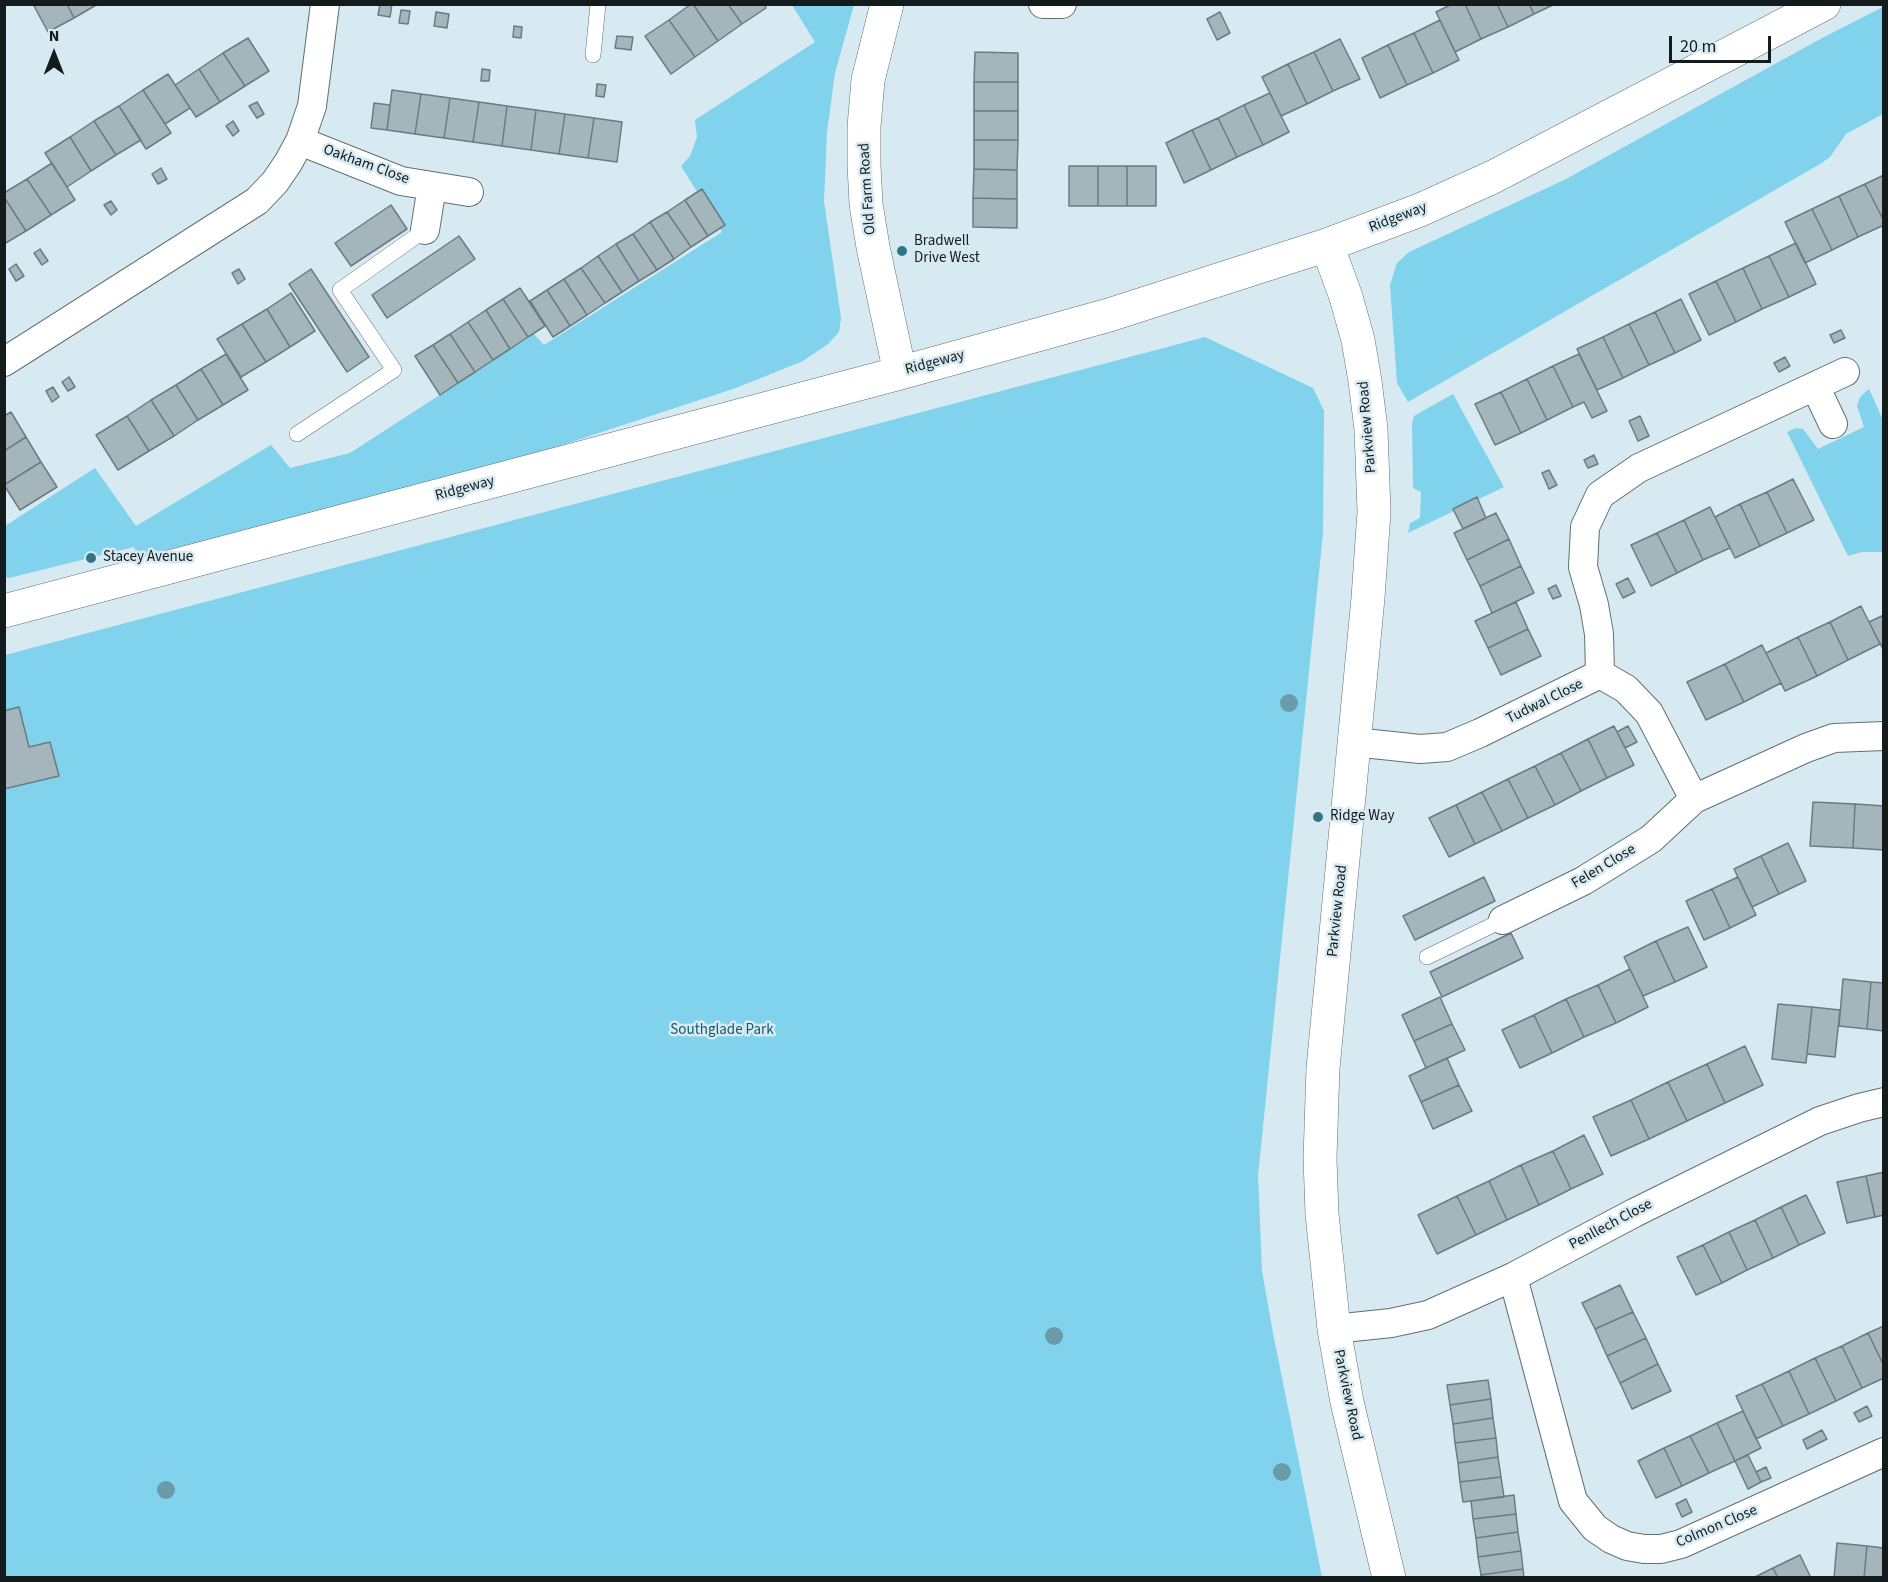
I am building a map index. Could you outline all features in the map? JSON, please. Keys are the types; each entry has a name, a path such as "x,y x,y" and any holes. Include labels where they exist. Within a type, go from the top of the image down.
{"street":[{"path":"4,362 257,201 282,172 300,141 312,106 325,4"},
{"name":"Old Farm Road","path":"887,4 868,80 864,126 864,165 866,204 873,247 900,373"},
{"path":"1043,4 1062,4"},
{"name":"Ridgeway","path":"4,612 1110,315 1327,245 1420,210 1493,177 1824,4"},
{"name":"Oakham Close","path":"300,141 401,181 469,192"},
{"path":"425,230 432,186"},
{"name":"Parkview Road","path":"1327,245 1346,297 1358,340 1371,429 1374,512 1323,1080 1320,1158 1322,1214 1334,1329 1347,1402 1389,1578"},
{"name":"Tudwal Close","path":"1354,742 1420,749 1447,747 1600,674 1599,633 1583,567 1585,527 1600,495 1639,468 1845,372"},
{"path":"1815,386 1833,424"},
{"path":"1600,674 1626,689 1649,713 1694,799"},
{"name":"Felen Close","path":"1503,920 1583,881 1651,839 1694,799 1806,748 1834,738 1884,736"},
{"name":"Penllech Close","path":"1334,1329 1391,1323 1428,1315 1513,1277 1634,1213 1820,1121 1884,1102"},
{"name":"Colmon Close","path":"1513,1277 1573,1501 1595,1528 1611,1539 1627,1546 1644,1549 1661,1549 1681,1544 1884,1452"}],"lane":[{"path":"593,55 598,4"},
{"path":"297,434 394,370 340,290 425,230"},
{"path":"1427,957 1503,920"}],"green space":[{"path":"792,5 854,5 835,73 827,132 824,201 841,318 839,332 828,344 803,361 736,388 489,469 139,560 134,547 9,578 5,577 5,526 95,468 136,526 271,445 290,468 350,453 534,334 544,345 722,232 681,166 690,156 697,137 695,120 815,42"},
{"path":"1883,7 1883,114 1846,134 1830,157 1820,164 1408,402 1397,383 1390,285 1397,263 1409,252 1564,180"},
{"name":"Southglade Park","path":"1205,337 1313,388 1324,411 1323,533 1258,1176 1262,1271 1322,1577 5,1578 5,655"},
{"path":"1869,389 1883,420 1883,552 1862,552 1848,556 1787,432 1796,428 1803,429 1818,449 1864,427 1857,406 1860,397"},
{"path":"1453,394 1504,487 1408,533 1410,523 1420,518 1421,492 1413,488 1412,424 1414,416"}],"building":[{"path":"33,4 67,4 74,18 48,32"},
{"path":"67,4 98,4 74,18"},
{"path":"380,4 392,4 390,17 378,15"},
{"path":"691,4 718,41 695,57 669,20"},
{"path":"693,4 728,4 742,24 718,41"},
{"path":"728,4 764,4 766,8 742,24"},
{"path":"1452,4 1465,4 1481,39 1455,52 1436,12"},
{"path":"1465,4 1497,4 1508,27 1481,39"},
{"path":"1497,4 1529,4 1534,14 1508,27"},
{"path":"1529,4 1555,4 1534,14"},
{"path":"401,10 410,11 408,24 399,23"},
{"path":"436,12 449,14 447,28 434,26"},
{"path":"1220,12 1230,33 1217,40 1207,19"},
{"path":"669,20 695,57 671,74 645,36"},
{"path":"1440,20 1459,60 1433,73 1414,33"},
{"path":"514,26 522,27 521,38 513,37"},
{"path":"1414,33 1433,73 1407,85 1388,45"},
{"path":"617,36 633,37 631,50 615,48"},
{"path":"248,38 269,71 245,86 223,53"},
{"path":"1340,39 1360,79 1333,91 1314,52"},
{"path":"1388,45 1407,85 1380,98 1362,58"},
{"path":"975,52 1018,53 1018,82 974,82"},
{"path":"1314,52 1333,91 1307,104 1288,64"},
{"path":"223,53 245,86 220,102 199,69"},
{"path":"1288,64 1307,104 1281,116 1262,77"},
{"path":"199,69 220,102 196,117 175,85"},
{"path":"482,69 490,70 489,81 481,81"},
{"path":"168,74 190,108 165,124 143,90"},
{"path":"974,82 1018,82 1018,111 974,111"},
{"path":"597,84 606,85 604,97 596,96"},
{"path":"143,90 171,133 146,149 119,106"},
{"path":"392,90 421,94 415,134 387,130"},
{"path":"1270,93 1289,132 1263,145 1244,105"},
{"path":"421,94 450,98 444,138 415,134"},
{"path":"450,98 479,102 473,142 444,138"},
{"path":"257,102 264,114 257,118 249,106"},
{"path":"479,102 507,106 502,146 473,142"},
{"path":"374,103 390,105 387,130 371,128"},
{"path":"1244,105 1263,145 1237,157 1218,118"},
{"path":"119,106 141,140 116,155 94,121"},
{"path":"507,106 536,110 531,150 502,146"},
{"path":"536,110 565,114 559,154 531,150"},
{"path":"974,111 1018,111 1018,140 974,140"},
{"path":"565,114 594,118 588,158 559,154"},
{"path":"594,118 622,122 617,162 588,158"},
{"path":"1218,118 1237,157 1211,170 1192,130"},
{"path":"94,121 116,155 91,171 70,137"},
{"path":"233,121 239,131 233,136 226,126"},
{"path":"1192,130 1211,170 1184,183 1166,143"},
{"path":"70,137 91,171 67,187 45,153"},
{"path":"974,140 1018,140 1017,170 974,169"},
{"path":"52,163 75,200 51,215 27,179"},
{"path":"1069,166 1098,166 1098,206 1069,206"},
{"path":"1098,166 1127,166 1127,206 1098,206"},
{"path":"1127,166 1156,166 1156,206 1127,206"},
{"path":"161,168 167,179 158,184 152,174"},
{"path":"974,169 1017,170 1017,199 973,198"},
{"path":"1884,175 1884,221 1865,184"},
{"path":"27,179 51,215 26,231 4,197 4,193"},
{"path":"1865,184 1884,225 1858,237 1839,196"},
{"path":"702,189 725,225 708,236 685,200"},
{"path":"1839,196 1858,237 1832,250 1812,209"},
{"path":"4,197 26,231 4,244"},
{"path":"973,198 1017,199 1017,228 973,227"},
{"path":"685,200 708,236 691,247 667,212"},
{"path":"111,201 117,210 111,215 104,205"},
{"path":"391,205 407,229 351,266 335,243"},
{"path":"1812,209 1832,250 1805,263 1785,222"},
{"path":"667,212 691,247 674,259 650,222"},
{"path":"650,222 674,259 657,270 633,234"},
{"path":"633,234 657,270 639,281 616,244"},
{"path":"459,236 475,259 387,318 372,295"},
{"path":"1796,243 1816,284 1789,297 1769,256"},
{"path":"616,244 639,281 622,292 598,256"},
{"path":"40,249 48,261 42,265 34,253"},
{"path":"598,256 622,292 605,303 581,268"},
{"path":"1769,256 1789,297 1762,309 1743,268"},
{"path":"16,264 24,276 16,281 9,269"},
{"path":"581,268 605,303 587,315 564,279"},
{"path":"1743,268 1762,309 1736,322 1716,281"},
{"path":"239,269 245,279 238,284 232,273"},
{"path":"311,269 369,357 347,372 289,284"},
{"path":"564,279 587,315 570,326 547,290"},
{"path":"1716,281 1736,322 1709,335 1689,294"},
{"path":"520,288 545,326 528,337 503,299"},
{"path":"547,290 570,326 553,337 530,301"},
{"path":"291,293 315,331 290,347 267,309"},
{"path":"503,299 528,337 510,349 486,310"},
{"path":"1681,299 1701,340 1675,353 1655,312"},
{"path":"267,309 290,347 266,362 242,324"},
{"path":"486,310 510,349 493,360 468,322"},
{"path":"1655,312 1675,353 1649,365 1629,324"},
{"path":"468,322 493,360 475,372 450,334"},
{"path":"242,324 266,362 241,377 217,339"},
{"path":"1629,324 1649,365 1623,378 1603,337"},
{"path":"1841,330 1845,338 1834,343 1830,335"},
{"path":"450,334 475,372 458,383 433,345"},
{"path":"1603,337 1623,378 1597,390 1577,349"},
{"path":"433,345 458,383 440,395 415,356"},
{"path":"226,354 248,390 223,405 201,369"},
{"path":"1579,354 1607,411 1592,418 1584,402 1573,407 1553,366"},
{"path":"1785,357 1790,366 1779,372 1774,363"},
{"path":"1553,366 1573,407 1547,420 1527,379"},
{"path":"201,369 223,405 198,420 176,385"},
{"path":"69,377 75,387 68,391 62,382"},
{"path":"1527,379 1547,420 1521,433 1501,392"},
{"path":"176,385 198,420 174,436 151,400"},
{"path":"53,387 59,397 52,402 46,391"},
{"path":"1501,392 1521,433 1495,445 1475,404"},
{"path":"151,400 174,436 149,451 127,416"},
{"path":"11,412 26,437 4,451 4,416"},
{"path":"127,416 149,451 118,470 96,435"},
{"path":"1640,416 1649,436 1638,441 1629,421"},
{"path":"26,437 41,462 4,485 4,451"},
{"path":"1594,455 1598,464 1588,468 1584,460"},
{"path":"41,462 57,487 20,510 4,485"},
{"path":"1549,470 1557,485 1549,489 1542,473"},
{"path":"1793,479 1814,520 1787,533 1767,492"},
{"path":"1767,492 1787,533 1760,546 1740,504"},
{"path":"1477,497 1486,518 1463,529 1453,509"},
{"path":"1740,504 1760,546 1735,558 1715,517"},
{"path":"1710,507 1730,548 1703,560 1684,520"},
{"path":"1496,513 1509,539 1467,560 1454,533"},
{"path":"1684,520 1703,560 1677,573 1657,533"},
{"path":"1657,533 1677,573 1651,586 1631,545"},
{"path":"1509,539 1521,566 1480,586 1467,560"},
{"path":"1521,566 1534,593 1492,613 1480,586"},
{"path":"1628,578 1635,592 1623,598 1616,584"},
{"path":"1556,585 1561,596 1553,599 1548,589"},
{"path":"1516,602 1528,629 1488,648 1475,621"},
{"path":"1861,606 1880,644 1848,660 1830,622"},
{"path":"1884,615 1884,651 1869,622"},
{"path":"1830,622 1848,660 1817,676 1798,637"},
{"path":"1528,629 1541,656 1501,675 1488,648"},
{"path":"1798,637 1817,676 1785,691 1766,653"},
{"path":"1762,645 1781,683 1744,702 1725,664"},
{"path":"1725,664 1744,702 1706,720 1687,682"},
{"path":"19,707 29,747 50,742 59,776 4,789 4,711"},
{"path":"1614,726 1634,765 1607,778 1588,739"},
{"path":"1628,726 1637,742 1625,748 1617,732"},
{"path":"1588,739 1607,778 1581,791 1561,753"},
{"path":"1561,753 1581,791 1555,805 1535,766"},
{"path":"1535,766 1555,805 1528,818 1508,779"},
{"path":"1508,779 1528,818 1502,831 1482,792"},
{"path":"1482,792 1502,831 1475,844 1456,805"},
{"path":"1813,802 1855,804 1853,848 1810,846"},
{"path":"1855,804 1884,806 1884,850 1853,848"},
{"path":"1456,805 1475,844 1449,857 1429,818"},
{"path":"1788,843 1806,881 1779,894 1761,856"},
{"path":"1761,856 1779,894 1752,907 1734,869"},
{"path":"1484,877 1495,901 1415,940 1403,916"},
{"path":"1738,877 1756,915 1730,928 1712,889"},
{"path":"1712,889 1730,928 1704,940 1686,901"},
{"path":"1688,927 1707,967 1675,982 1656,941"},
{"path":"1511,933 1523,958 1442,997 1430,972"},
{"path":"1656,941 1675,982 1643,996 1624,957"},
{"path":"1630,969 1648,1007 1616,1023 1598,985"},
{"path":"1843,979 1871,982 1867,1029 1839,1026"},
{"path":"1871,982 1884,983 1884,1031 1867,1029"},
{"path":"1598,985 1616,1023 1584,1037 1566,999"},
{"path":"1440,997 1452,1024 1414,1041 1402,1015"},
{"path":"1566,999 1584,1037 1552,1053 1534,1015"},
{"path":"1778,1004 1812,1007 1806,1063 1772,1059"},
{"path":"1812,1007 1840,1010 1835,1057 1807,1054"},
{"path":"1534,1015 1552,1053 1520,1068 1502,1030"},
{"path":"1452,1024 1465,1050 1426,1068 1414,1041"},
{"path":"1745,1046 1763,1085 1725,1103 1707,1064"},
{"path":"1447,1058 1459,1085 1421,1102 1409,1076"},
{"path":"1707,1064 1725,1103 1687,1121 1668,1082"},
{"path":"1668,1082 1687,1121 1649,1139 1631,1100"},
{"path":"1459,1085 1472,1111 1433,1129 1421,1102"},
{"path":"1631,1100 1649,1139 1611,1156 1593,1117"},
{"path":"1584,1135 1603,1174 1571,1189 1553,1151"},
{"path":"1553,1151 1571,1189 1539,1205 1521,1165"},
{"path":"1521,1165 1539,1205 1507,1220 1489,1181"},
{"path":"1884,1172 1884,1215 1875,1217 1866,1176"},
{"path":"1866,1176 1875,1217 1847,1223 1837,1182"},
{"path":"1489,1181 1507,1220 1476,1235 1457,1196"},
{"path":"1806,1195 1825,1233 1799,1245 1781,1207"},
{"path":"1457,1196 1476,1235 1437,1254 1418,1215"},
{"path":"1781,1207 1799,1245 1773,1258 1755,1220"},
{"path":"1755,1220 1773,1258 1747,1270 1729,1232"},
{"path":"1729,1232 1747,1270 1722,1283 1703,1245"},
{"path":"1703,1245 1722,1283 1696,1295 1677,1257"},
{"path":"1620,1285 1633,1312 1595,1329 1582,1303"},
{"path":"1633,1312 1646,1338 1607,1356 1595,1329"},
{"path":"1884,1326 1884,1366 1868,1333"},
{"path":"1868,1333 1884,1366 1884,1378 1862,1388 1842,1346"},
{"path":"1646,1338 1658,1364 1620,1383 1607,1356"},
{"path":"1842,1346 1862,1388 1836,1401 1815,1358"},
{"path":"1815,1358 1836,1401 1809,1414 1789,1371"},
{"path":"1658,1364 1671,1391 1632,1409 1620,1383"},
{"path":"1789,1371 1809,1414 1783,1426 1762,1384"},
{"path":"1488,1380 1491,1399 1450,1405 1447,1385"},
{"path":"1762,1384 1783,1426 1756,1439 1736,1396"},
{"path":"1491,1399 1493,1418 1453,1424 1450,1405"},
{"path":"1867,1406 1872,1416 1859,1422 1854,1413"},
{"path":"1743,1411 1761,1448 1735,1461 1717,1423"},
{"path":"1493,1418 1496,1438 1455,1443 1453,1424"},
{"path":"1717,1423 1735,1461 1709,1473 1690,1436"},
{"path":"1822,1430 1827,1439 1807,1449 1803,1440"},
{"path":"1690,1436 1709,1473 1682,1486 1664,1448"},
{"path":"1496,1438 1498,1457 1458,1463 1455,1443"},
{"path":"1664,1448 1682,1486 1656,1498 1638,1461"},
{"path":"1748,1455 1761,1482 1748,1489 1735,1461"},
{"path":"1498,1457 1501,1477 1460,1482 1458,1463"},
{"path":"1766,1467 1771,1478 1761,1482 1756,1472"},
{"path":"1501,1477 1504,1497 1463,1502 1460,1482"},
{"path":"1514,1495 1516,1514 1473,1519 1471,1501"},
{"path":"1686,1499 1692,1512 1682,1517 1676,1504"},
{"path":"1516,1514 1518,1532 1476,1538 1473,1519"},
{"path":"1518,1532 1521,1551 1478,1557 1476,1538"},
{"path":"1837,1543 1867,1546 1864,1578 1834,1578"},
{"path":"1867,1546 1884,1548 1884,1578 1864,1578"},
{"path":"1521,1551 1523,1569 1481,1575 1478,1557"},
{"path":"1800,1555 1811,1578 1778,1578 1773,1568"},
{"path":"1773,1568 1778,1578 1753,1578"},
{"path":"1523,1569 1524,1578 1481,1578 1481,1575"}],"place":[{"name":"Bradwell Drive West","path":"902,251"},
{"name":"Stacey Avenue","path":"91,558"},
{"name":"Ridge Way","path":"1318,817"}]}
